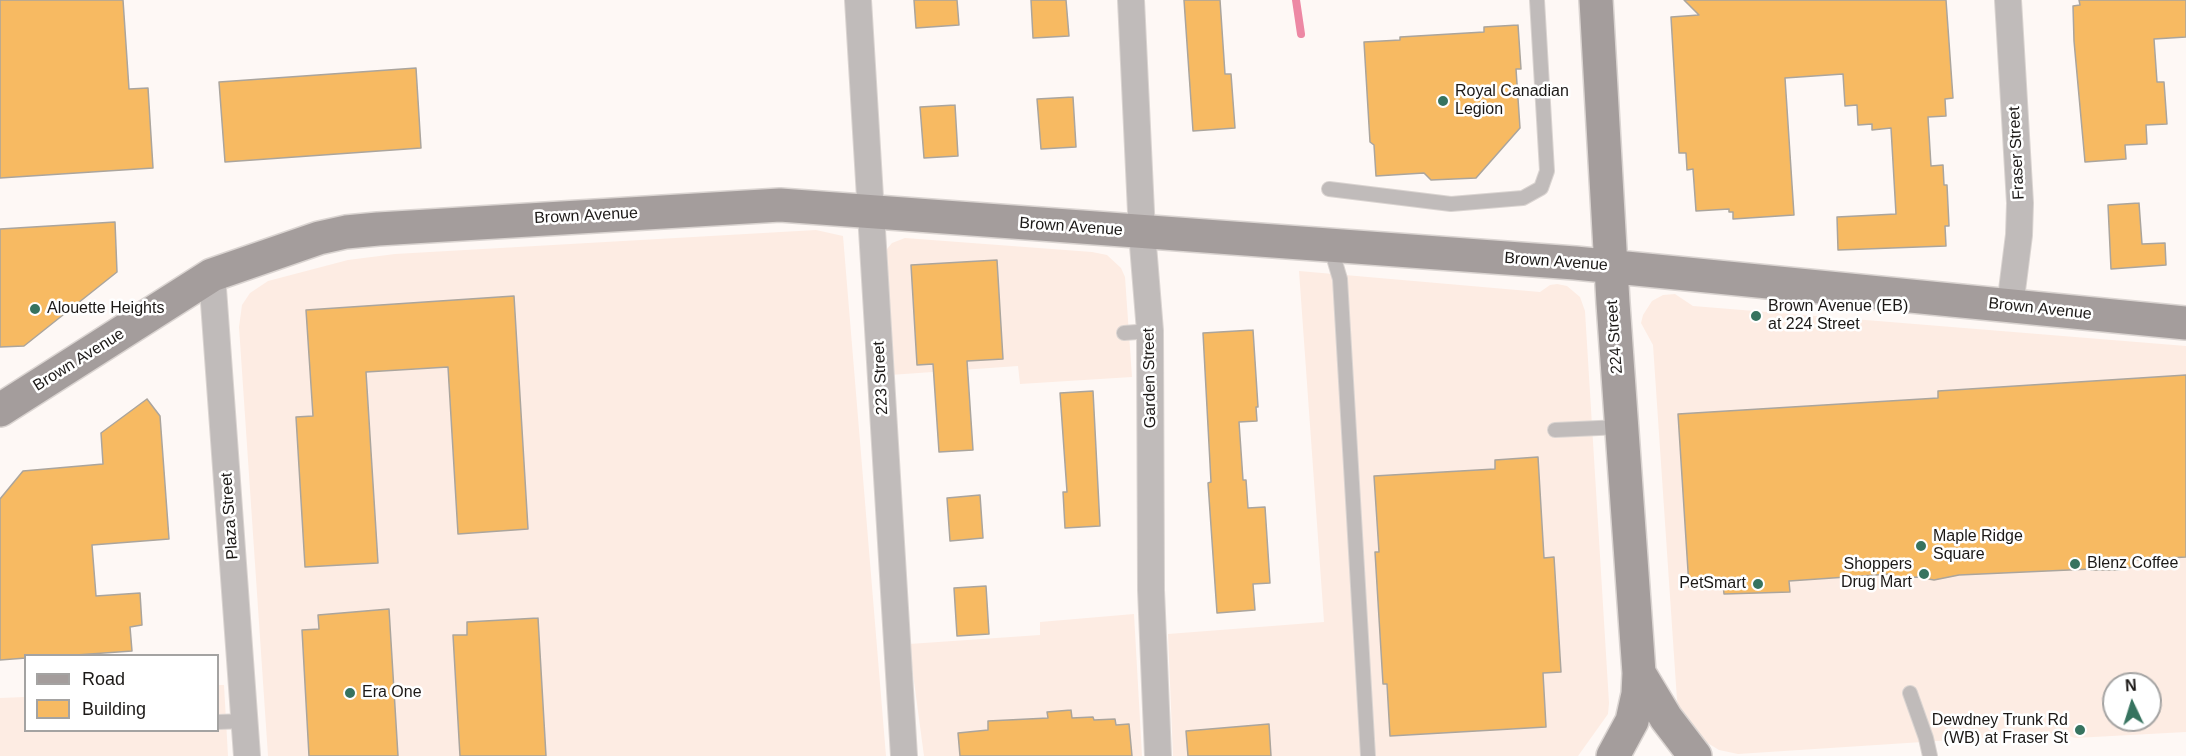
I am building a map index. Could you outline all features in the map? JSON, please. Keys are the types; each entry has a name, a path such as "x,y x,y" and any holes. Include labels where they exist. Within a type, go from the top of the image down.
{"main road":[{"name":"224 Street","path":"1596,0 1621,427 1639,673 1638,694 1632,721 1613,756"},
{"name":"Brown Avenue","path":"0,410 212,275 319,238 346,232 378,229 780,205 1611,266 2186,323"},
{"name":"224 Street","path":"1639,673 1666,718 1695,756"}],"street":[{"name":"223 Street","path":"858,0 904,756"},
{"name":"Garden Street","path":"1131,0 1142,232 1150,331 1151,590 1158,756"},
{"name":"Fraser Street","path":"2008,0 2020,203 2019,235 2010,306"},
{"name":"Plaza Street","path":"212,275 247,756"}],"lane":[{"path":"1329,189 1451,204 1523,198 1540,188 1547,171 1536,0"},
{"path":"1330,245 1340,279 1368,756"},
{"path":"1124,333 1150,331"},
{"path":"1555,430 1621,427"},
{"path":"1910,693 1930,756"},
{"path":"219,722 245,721"}],"shaded area":[{"path":"816,230 843,236 886,756 268,756 239,327 242,305 250,293 268,281 348,260 395,254"},
{"path":"905,238 1107,255 1121,268 1125,277 1132,377 1020,384 1018,366 890,375 886,257 887,249 892,243"},
{"path":"1299,271 1540,292 1550,285 1557,284 1567,286 1580,297 1585,311 1609,703 1608,714 1578,756 1173,756 1168,634 1324,622"},
{"name":"Maple Ridge Square","path":"1675,294 1693,306 2186,346 2186,732 2075,738 2061,733 1738,754 1719,750 1701,739 1679,709 1677,700 1653,345 1641,323 1652,301 1663,295"},
{"path":"1134,614 1142,756 924,756 909,644 1040,635 1040,622"},
{"path":"219,685 224,685 228,756 0,756 0,698 24,697 24,732 219,732"}],"building":[{"path":"0,0 123,0 129,89 148,88 153,168 0,178"},
{"path":"914,0 957,0 959,25 916,28"},
{"path":"1031,0 1066,0 1069,36 1033,38"},
{"path":"1184,0 1220,0 1225,74 1231,74 1235,128 1193,131"},
{"path":"1684,0 1946,0 1953,98 1945,99 1946,116 1928,117 1931,166 1943,165 1944,185 1947,185 1949,226 1945,226 1946,246 1838,250 1837,217 1896,214 1891,128 1872,130 1872,124 1858,125 1857,105 1845,106 1843,74 1785,78 1794,215 1733,219 1733,212 1729,212 1729,209 1696,211 1693,169 1687,170 1686,153 1679,153 1671,17 1699,15"},
{"path":"2079,0 2186,0 2186,37 2154,39 2157,82 2164,82 2167,124 2146,125 2147,144 2125,145 2126,159 2085,162 2074,41 2073,6 2080,5"},
{"name":"Royal Canadian Legion","path":"1518,25 1521,69 1516,69 1520,128 1476,178 1431,180 1424,173 1376,176 1374,145 1370,142 1364,42 1400,40 1400,37 1484,32 1484,27"},
{"path":"416,68 421,148 225,162 219,82"},
{"path":"1073,97 1076,147 1041,149 1037,99"},
{"path":"955,105 958,156 924,158 920,107"},
{"path":"2139,203 2142,244 2165,243 2166,265 2111,269 2108,205"},
{"name":"Alouette Heights","path":"115,222 117,272 24,346 0,347 0,229"},
{"path":"997,260 1003,359 967,361 973,450 939,452 933,364 917,365 911,265"},
{"path":"514,296 528,529 458,534 448,367 366,372 378,563 305,567 296,417 313,416 306,310"},
{"path":"1253,330 1257,421 1239,422 1243,480 1246,480 1248,508 1265,507 1270,583 1253,584 1255,610 1217,613 1208,483 1211,482 1203,333"},
{"path":"2186,375 2186,557 2133,560 2133,567 2117,570 2091,569 1959,575 1934,580 1918,577 1891,579 1890,574 1789,581 1790,592 1724,594 1723,585 1689,587 1678,414 1938,398 1938,391"},
{"path":"1093,391 1100,526 1065,528 1063,492 1067,492 1060,393"},
{"path":"147,399 160,416 169,539 92,545 96,596 140,593 142,625 130,627 132,651 90,654 24,654 24,658 0,660 0,499 23,471 103,464 101,433"},
{"path":"1538,457 1544,558 1554,557 1561,672 1543,673 1546,727 1390,736 1387,684 1383,684 1375,552 1379,552 1374,476 1495,469 1495,460"},
{"path":"980,495 983,538 950,541 947,498"},
{"path":"986,586 989,634 957,636 954,588"},
{"name":"Era One","path":"389,609 398,756 309,756 302,630 319,629 318,615"},
{"name":"Era One","path":"538,618 546,756 460,756 453,635 467,635 467,622"},
{"path":"1071,710 1072,718 1115,719 1116,725 1129,724 1132,756 960,756 958,733 988,730 988,721 1048,718 1047,712"},
{"path":"1269,724 1271,756 1188,756 1186,731"}],"waterway":[{"path":"1296,0 1301,34"}],"place":[{"name":"Royal Canadian Legion","path":"1443,101"},
{"name":"Alouette Heights","path":"35,309"},
{"name":"Brown Avenue (EB) at 224 Street","path":"1756,316"},
{"name":"Maple Ridge Square","path":"1921,546"},
{"name":"Blenz Coffee","path":"2075,564"},
{"name":"Shoppers Drug Mart","path":"1924,574"},
{"name":"PetSmart","path":"1758,584"},
{"name":"Era One","path":"350,693"},
{"name":"Dewdney Trunk Rd (WB) at Fraser St","path":"2080,730"}]}
